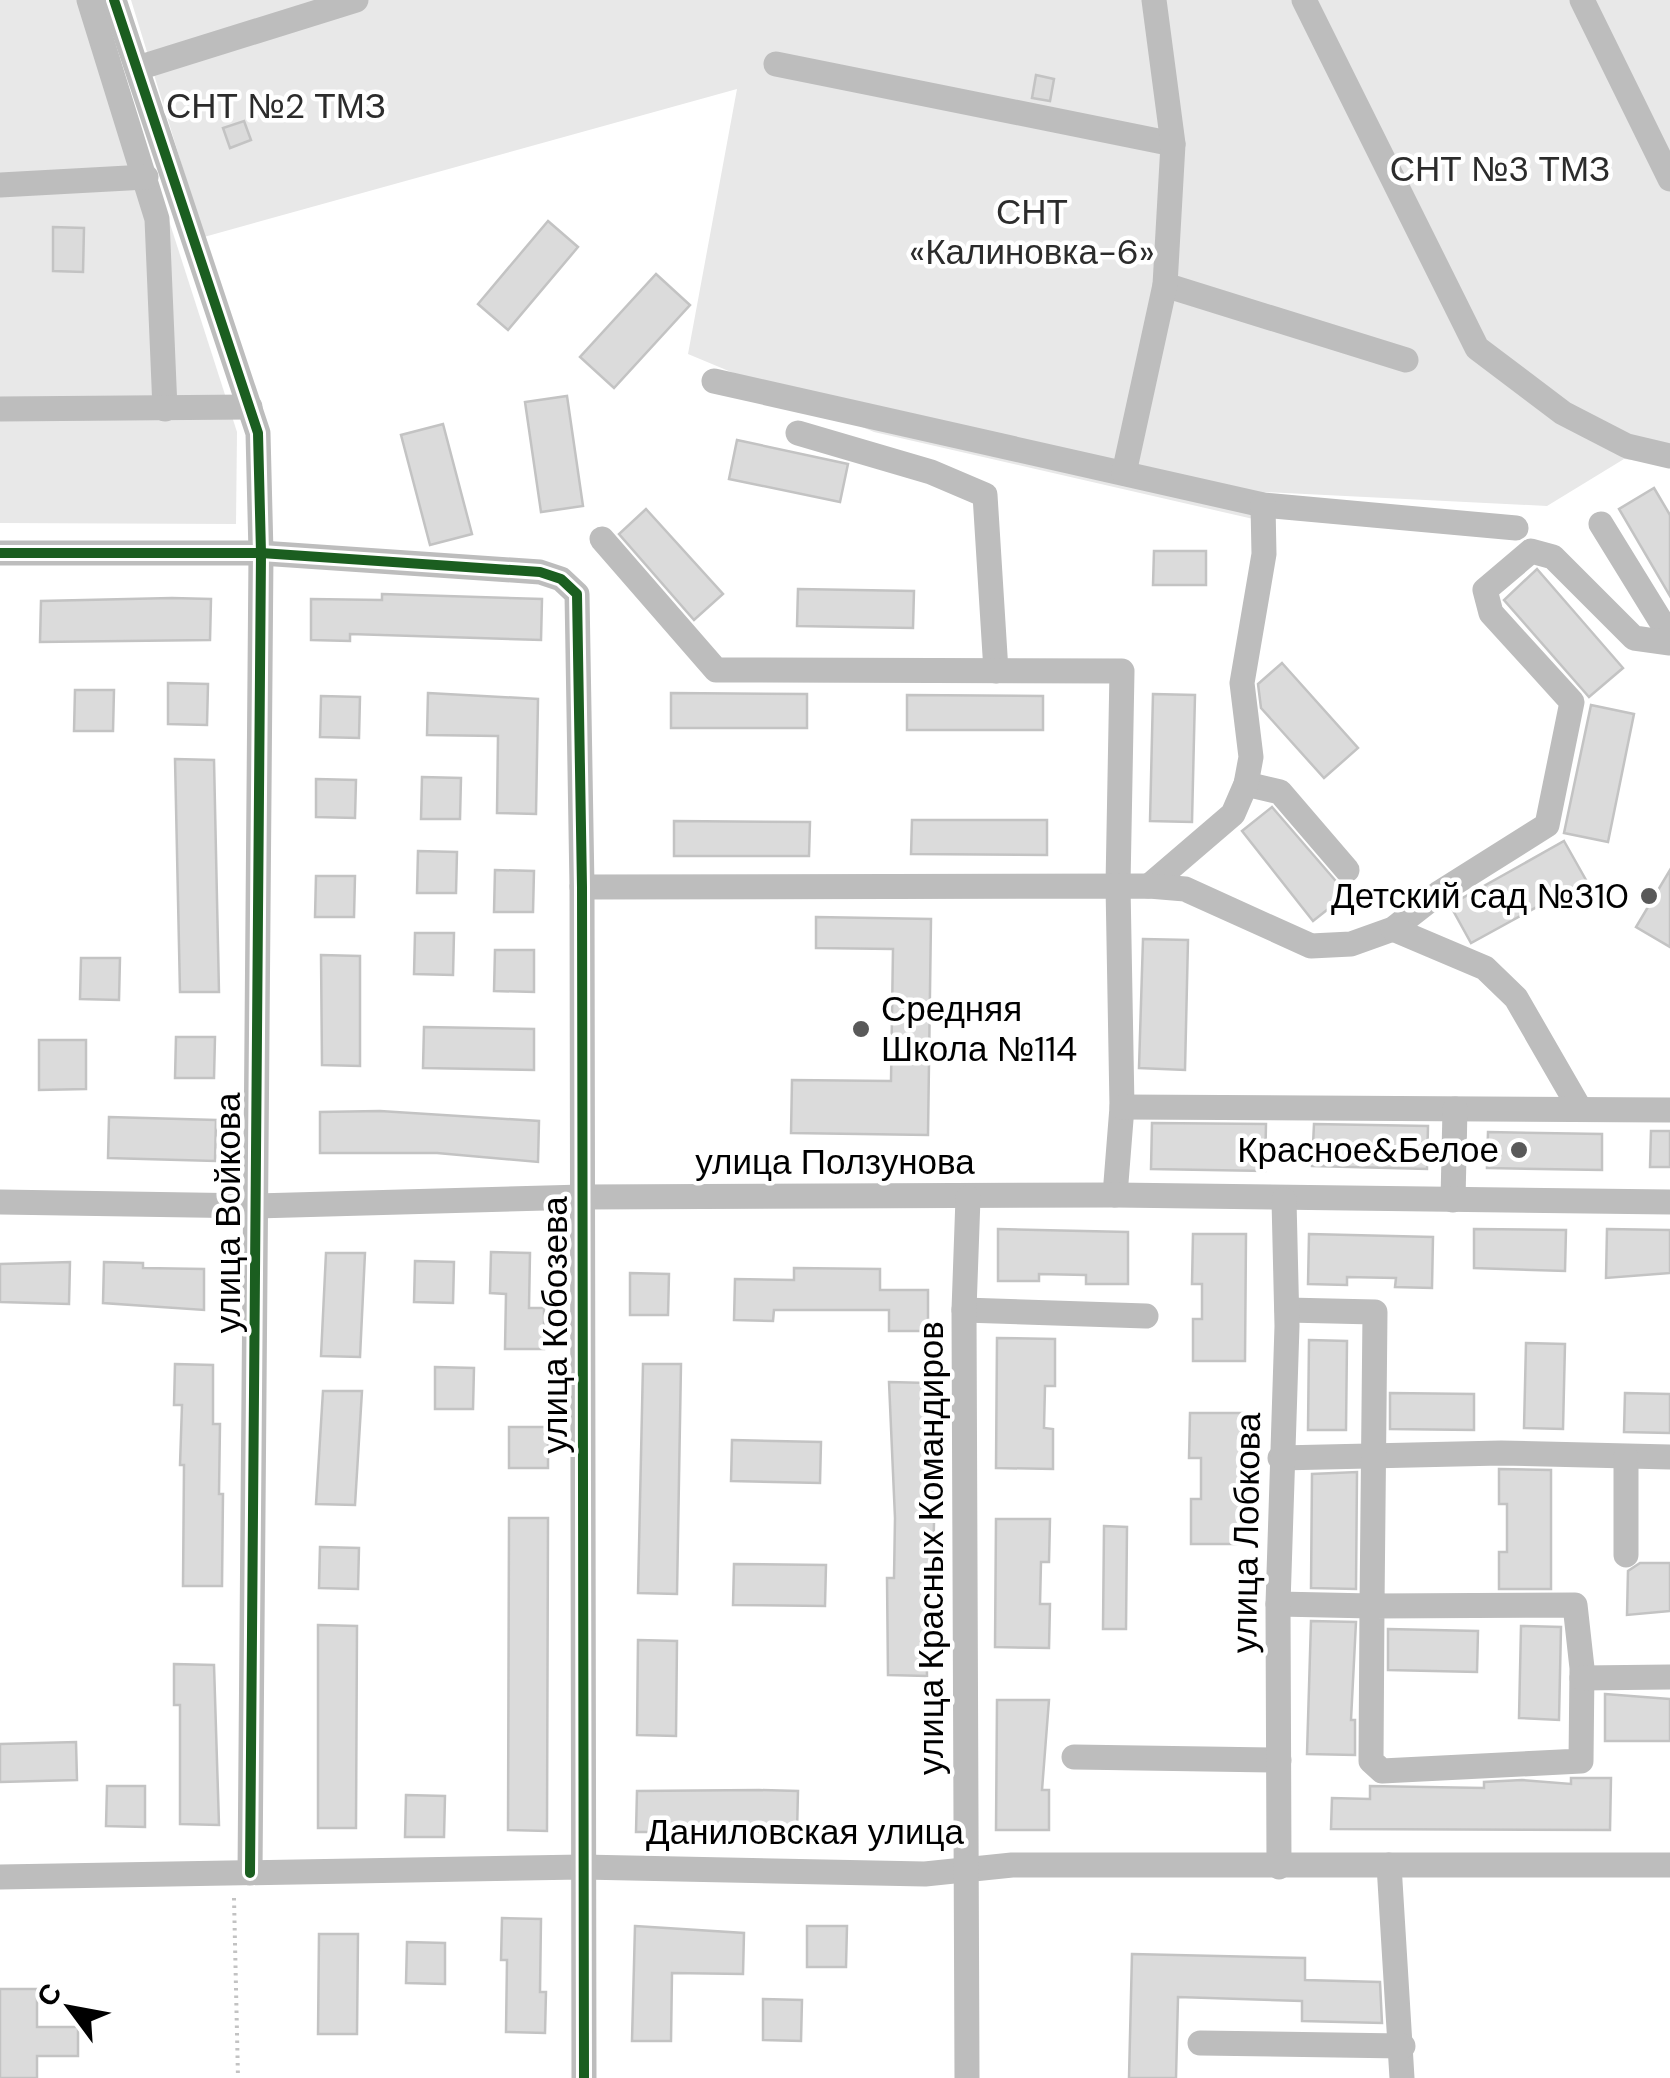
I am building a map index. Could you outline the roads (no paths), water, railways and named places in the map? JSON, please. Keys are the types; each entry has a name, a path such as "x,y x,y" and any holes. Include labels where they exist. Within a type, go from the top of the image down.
{"street":[{"path":"89,0 146,176 156,219 165,409"},
{"name":"улица Войкова","path":"114,0 258,434 261,553 256,1206 242,1874"},
{"path":"138,68 356,0"},
{"path":"1124,474 1164,285 1173,144 1154,0"},
{"path":"1304,0 1477,348 1563,413 1627,446 1670,456"},
{"path":"1582,0 1670,179"},
{"path":"776,64 1173,144"},
{"path":"0,185 146,176"},
{"path":"1164,285 1406,360"},
{"path":"714,381 1263,505 1516,528"},
{"path":"0,409 250,407"},
{"path":"798,433 931,472 984,495 996,671"},
{"path":"1149,886 1233,814 1246,784 1252,758 1242,683 1264,554 1263,505"},
{"path":"1601,524 1670,640"},
{"path":"602,539 716,670 1122,671 1118,886 1122,1107 1115,1195"},
{"path":"582,887 1149,886 1185,889 1311,946 1351,944 1393,929 1439,893 1547,825 1572,702 1492,612 1485,590 1531,551 1552,557 1634,638 1670,640"},
{"path":"0,553 261,553"},
{"name":"улица Кобозева","path":"261,553 540,572 560,578 577,594 582,887 584,2078"},
{"path":"1246,784 1280,792 1347,870"},
{"path":"1393,929 1485,968 1516,998 1580,1110"},
{"path":"1122,1107 1670,1110"},
{"path":"1453,1200 1456,1109"},
{"name":"улица Ползунова","path":"0,1202 256,1206 583,1197 1115,1195 1670,1202"},
{"name":"улица Красных Командиров","path":"967,2078 964,1310 968,1198"},
{"name":"улица Лобкова","path":"1280,1867 1278,1604 1287,1310 1284,1200"},
{"path":"964,1310 1146,1316"},
{"path":"1278,1604 1372,1606 1575,1605 1582,1678 1581,1760 1382,1771 1371,1761 1372,1606 1375,1455 1375,1312 1287,1310"},
{"path":"1626,1457 1626,1555"},
{"path":"1280,1458 1670,1457"},
{"path":"1582,1678 1670,1678"},
{"path":"1074,1757 1279,1760"},
{"path":"1389,1865 1402,2078"},
{"name":"Даниловская улица","path":"0,1876 582,1867 925,1874 969,1868 1670,1865"},
{"path":"1200,2044 1403,2046"}],"place":[{"name":"Детский сад №310","path":"1649,896"},
{"name":"Средняя Школа №114","path":"861,1029"},
{"name":"Красное&Белое","path":"1519,1150"}],"park label":[{"name":"СНТ №2 ТМЗ","path":"276,106"},
{"name":"СНТ №3 ТМЗ","path":"1500,169"},
{"name":"СНТ «Калиновка-6»","path":"1032,232"}]}
